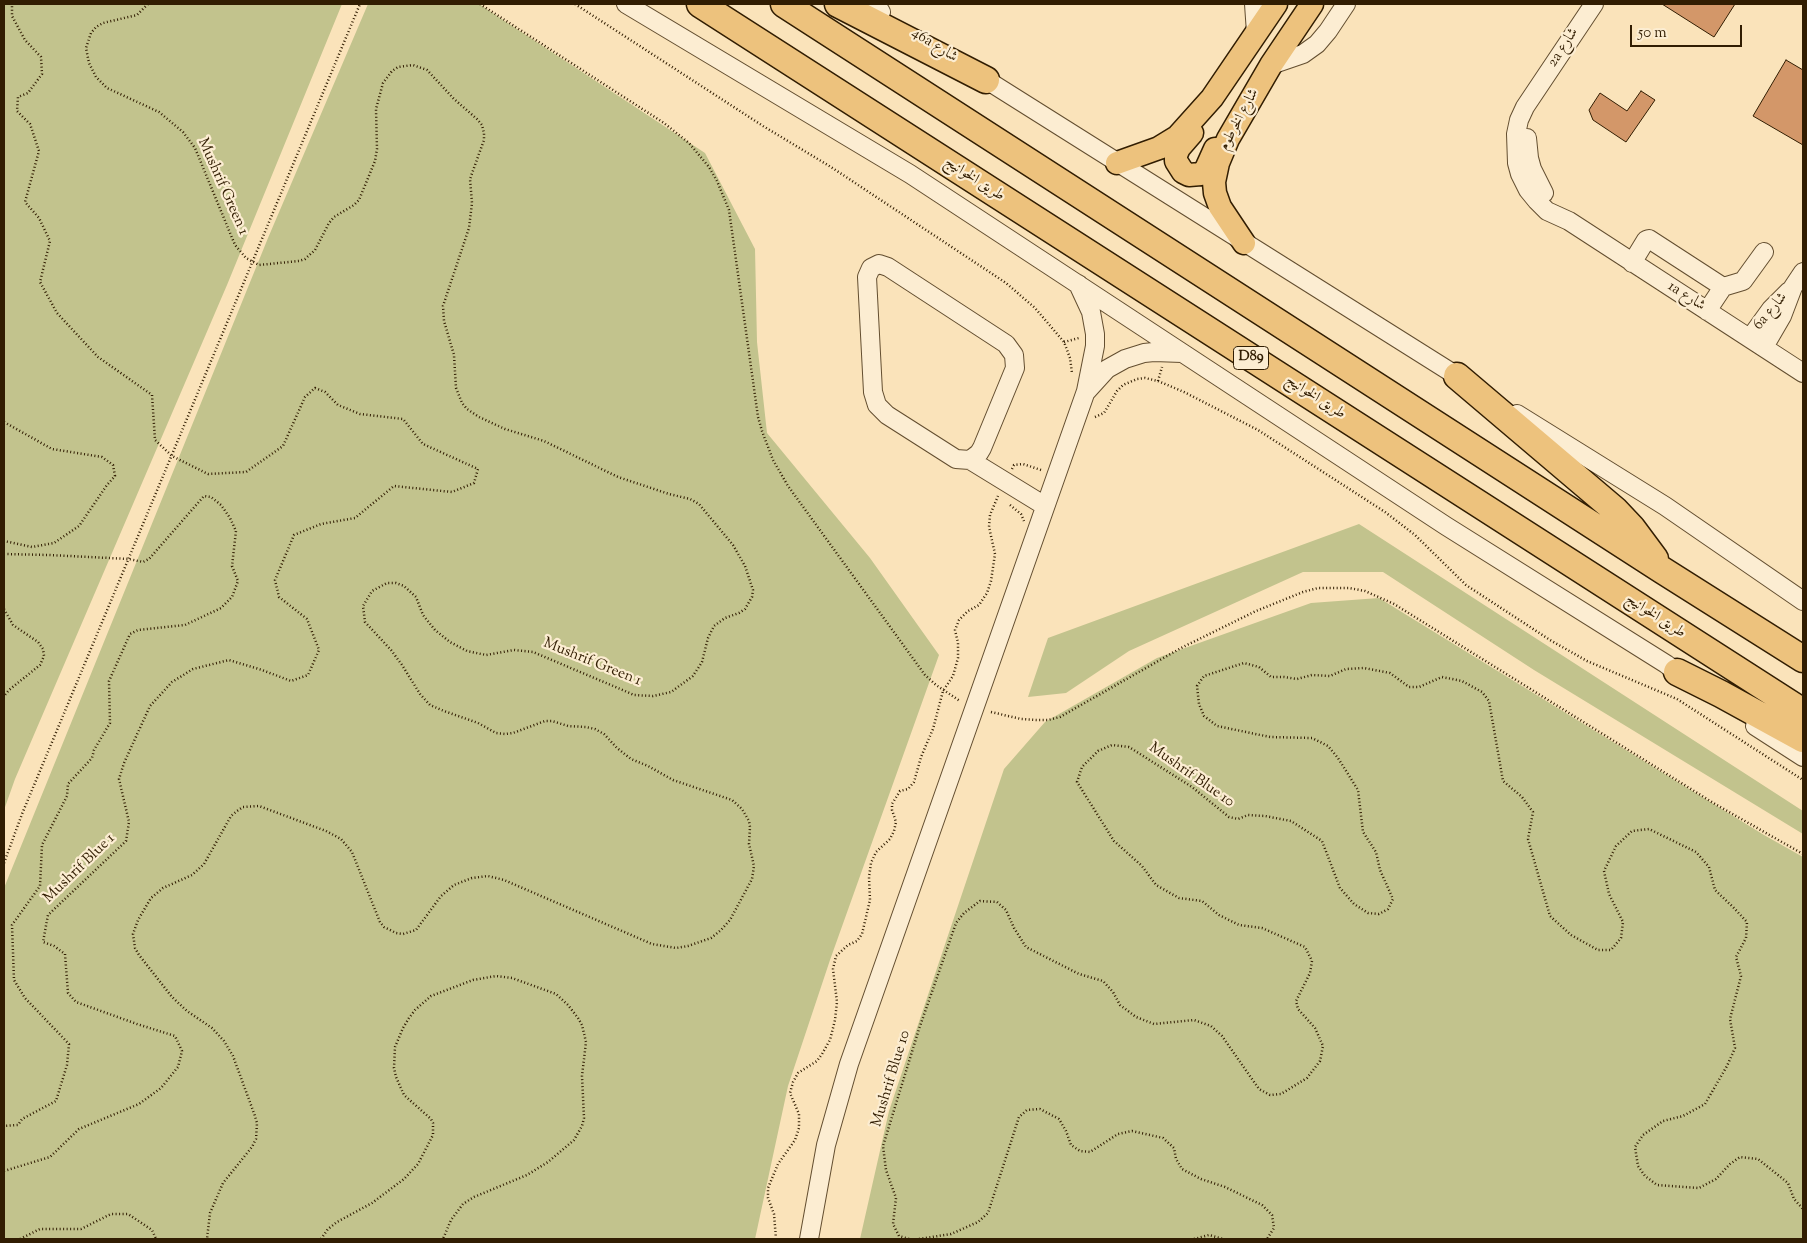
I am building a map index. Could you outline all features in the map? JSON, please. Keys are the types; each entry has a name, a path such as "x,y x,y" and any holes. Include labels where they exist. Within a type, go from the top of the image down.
{"highway":[{"name":"طريق الخوانيج","path":"700,4 1803,712"},
{"path":"784,4 1803,659"},
{"path":"838,4 986,80"},
{"path":"1457,376 1615,510 1643,542 1662,570"},
{"path":"1677,672 1803,739"}],"main road":[{"path":"1117,163 1159,148 1177,137 1212,98 1276,4"},
{"name":"شارع الخرطوم","path":"1244,243 1220,207 1215,193 1214,182 1218,163 1228,139 1271,65 1312,4"},
{"path":"1212,98 1203,122 1184,142 1176,155 1176,161 1183,172 1195,176 1206,169 1224,133 1239,120"}],"street":[{"path":"626,4 864,145 1446,526 1677,672 1701,691 1803,757"},
{"path":"1254,4 1256,33"},
{"path":"1271,65 1303,54 1317,44 1346,4"},
{"name":"2a شارع","path":"1526,171 1516,149 1516,134 1525,107 1594,4"},
{"name":"46a شارع","path":"875,7 1117,163 1665,506 1803,601"},
{"name":"1a شارع","path":"1526,171 1537,201 1547,211 1569,222 1803,373"},
{"path":"1632,262 1646,240 1650,238 1723,287"},
{"path":"1707,311 1723,287 1743,280 1764,252"},
{"path":"970,460 982,448 1014,368 1014,355 1006,344 888,267 875,265 871,268 867,277 872,392 877,405 887,415 956,459 970,460 1046,506"},
{"name":"6a شارع","path":"1757,343 1771,309 1793,287 1803,272"},
{"path":"809,1239 826,1145 841,1090 974,707 1079,413 1079,385 1095,346 1095,334 1091,312 1078,284"},
{"path":"1079,385 1125,359 1154,352 1184,354"}],"path":[{"name":"Mushrif Blue 1","path":"4,1171 50,1157 79,1129 139,1104 161,1088 178,1067 182,1051 175,1036 76,1002 68,993 65,954 54,946 43,942 48,915 126,840 130,822 119,779 124,763 150,706 172,682 193,669 229,660 291,681 308,675 318,650 308,619 279,597 275,580 294,535 321,524 355,518 394,486 452,492 474,483 478,469 423,444 403,419 360,414 338,405 325,392 315,388 305,397 283,446 246,472 208,474 172,456 155,440 152,395 98,357 57,313 40,282 50,241 39,218 25,202 39,151 30,124 18,111 18,97 28,93 42,74 41,57 25,40 12,16 12,4"},
{"name":"Mushrif Green 1","path":"148,4 137,15 103,23 96,28 88,40 86,48 89,63 96,77 107,88 159,112 176,125 186,136 195,148 235,245 252,262 265,265 299,261 305,259 315,250 334,217 359,200 375,161 377,149 375,120 377,99 383,83 392,71 406,65 413,65 427,70 454,99 477,119 482,126 484,140 470,180 472,203 467,236 443,306 444,321 454,355 456,388 462,403 479,417 505,429 552,444 618,477 669,494 690,498 699,504 726,535 739,555 752,583 752,597 745,609 724,618 714,626 708,638 702,662 693,676 671,692 653,696 634,695 533,652 514,650 486,655 467,651 450,642 435,630 423,615 412,591 396,583 387,583 372,591 363,606 365,622 391,650 420,694 437,708 505,734 514,733 545,721 568,726 586,727 604,734 631,759 648,766 672,780 732,800 742,809 749,821 749,844 754,872 750,884 726,925 711,938 688,946 676,948 652,944 504,880 488,876 472,878 454,885 441,896 416,930 403,934 384,927 380,922 352,852 341,839 326,831 259,806 251,806 237,811 231,816 204,864 192,875 163,888 151,898 138,920 134,934 134,941 139,955 172,997 186,1011 212,1028 224,1040 233,1056 257,1124 256,1140 252,1147 223,1183 210,1213 207,1239"},
{"path":"4,864 22,814 360,4"},
{"path":"480,4 677,133 689,143 709,167 720,188 728,210 758,417 766,446 788,486 925,675 944,691 974,707 1021,719 1048,720 1060,717 1181,648 1256,611 1318,588 1349,588 1365,591 1394,604 1715,804 1803,854"},
{"path":"575,4 763,126 831,166 1006,283 1035,308 1064,342 1079,385"},
{"path":"1079,413 1092,417 1097,417 1104,413 1117,390 1137,379 1145,378 1158,381 1184,392 1258,430 1385,512 1429,548 1466,584 1550,640 1587,661 1677,700 1803,780"},
{"path":"4,422 52,449 102,457 113,465 115,476 106,485 80,526 54,543 32,548 4,541"},
{"path":"776,1239 774,1214 768,1198 768,1188 778,1164 795,1140 799,1128 799,1114 790,1094 793,1082 798,1072 817,1061 822,1054 830,1040 836,1020 837,1002 833,969 836,956 862,934 870,900 869,877 871,863 876,852 890,839 894,831 896,822 892,804 900,791 908,789 914,782 944,691 953,676 958,658 958,643 955,630 959,620 968,611 979,605 987,593 991,582 995,554 989,527 990,515 1014,465 1023,464 1040,470 1046,462"},
{"path":"4,554 49,554 129,559 143,562 149,559 204,496 210,497 221,506 230,518 236,532 232,566 238,581 232,597 221,608 185,625 138,630 130,634 110,681 110,723 94,750 92,758 68,784 67,796 42,845 40,886 12,925 14,980 25,998 69,1044 67,1065 56,1101 22,1119 18,1126 4,1126"},
{"path":"4,609 13,625 38,642 44,649 44,656 40,665 4,696"},
{"name":"Mushrif Blue 10","path":"909,1239 899,1236 893,1224 896,1198 886,1170 883,1146 919,1028 956,923 964,913 980,901 997,902 1006,910 1014,928 1026,947 1079,974 1103,981 1114,992 1120,1005 1136,1017 1154,1024 1194,1020 1211,1026 1222,1036 1259,1089 1270,1095 1281,1094 1307,1078 1320,1061 1323,1046 1315,1028 1298,1010 1296,1001 1310,973 1312,961 1305,947 1262,928 1239,924 1219,915 1202,900 1179,898 1156,885 1142,866 1114,841 1077,782 1082,766 1098,751 1112,746 1129,747 1192,787 1229,817 1238,819 1248,815 1265,816 1291,821 1322,841 1340,888 1354,904 1368,914 1379,914 1388,909 1393,899 1380,870 1376,852 1363,832 1358,790 1338,758 1328,746 1312,738 1270,737 1217,726 1204,716 1199,704 1197,686 1204,676 1244,662 1259,667 1271,677 1297,679 1312,675 1330,676 1346,669 1364,668 1390,673 1409,687 1420,687 1442,677 1462,681 1482,692 1489,701 1503,781 1522,797 1532,812 1528,839 1550,916 1571,935 1598,950 1610,950 1621,938 1623,922 1609,894 1604,871 1616,846 1632,831 1649,829 1696,852 1709,867 1715,890 1747,922 1746,938 1736,957 1741,976 1730,1019 1735,1048 1727,1066 1704,1104 1683,1116 1664,1121 1643,1135 1636,1147 1638,1166 1645,1176 1657,1185 1699,1188 1716,1179 1730,1164 1740,1157 1758,1159 1788,1183 1794,1199 1803,1210"},
{"path":"321,1239 337,1222 372,1203 404,1179 418,1164 433,1134 431,1119 404,1095 395,1072 395,1047 409,1018 415,1010 432,996 465,983 489,976 512,978 556,994 568,1004 582,1025 586,1042 582,1084 584,1118 574,1140 548,1162 527,1176 474,1197 463,1204 452,1220 443,1239"},
{"path":"919,1239 950,1234 978,1222 988,1214 1019,1117 1027,1110 1040,1109 1059,1120 1066,1131 1070,1145 1080,1151 1090,1152 1118,1134 1132,1131 1163,1138 1174,1148 1176,1160 1182,1169 1262,1205 1272,1214 1274,1228 1267,1239"},
{"path":"20,1239 40,1229 81,1229 111,1214 128,1214 152,1230 156,1239"},
{"path":"1194,1239 1209,1235 1223,1239"}],"green space":[{"path":"4,4 342,4 227,285 15,779 4,810"},
{"path":"368,4 479,4 705,153 755,249 757,342 767,433 870,558 939,655 830,960 788,1086 755,1239 4,1239 4,888 268,238"},
{"path":"1359,524 1803,811 1803,834 1534,670 1383,572 1303,572 1129,651 1066,693 1028,697 1048,638"},
{"path":"1379,598 1764,835 1803,857 1803,1239 860,1239 889,1111 1004,769 1045,722 1157,658 1311,603"}],"building":[{"path":"1662,4 1735,4 1714,37"},
{"path":"1786,60 1803,70 1803,145 1753,116"},
{"path":"1641,91 1655,100 1626,142 1593,120 1589,110 1600,93 1627,111"}]}
